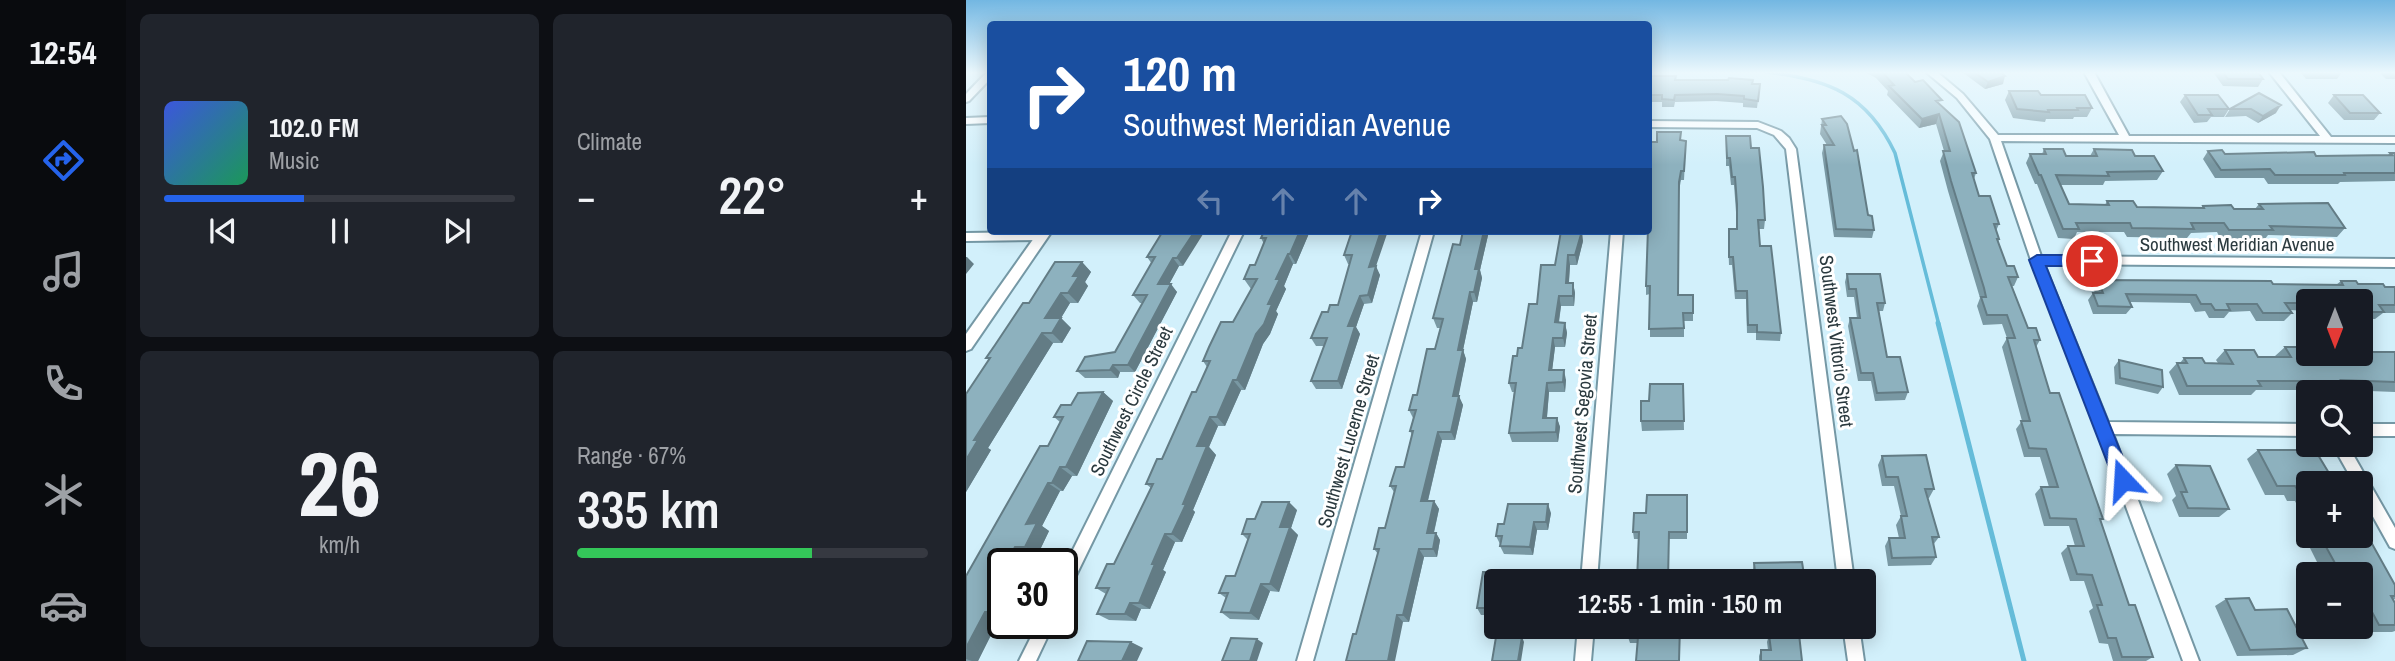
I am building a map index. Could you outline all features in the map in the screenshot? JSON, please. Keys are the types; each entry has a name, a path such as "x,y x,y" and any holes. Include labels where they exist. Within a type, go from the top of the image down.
{"street":[{"path":"1966,103 1994,138 2037,260 2104,428 2191,661"},
{"path":"2106,103 2126,139"},
{"path":"2298,103 2328,140"},
{"path":"966,121 987,120"},
{"name":"Southwest Vittorio Street","path":"1652,124 1758,125 1782,136 1788,142 1794,158 1845,569"},
{"path":"1994,138 2395,140"},
{"path":"966,237 1018,235"},
{"path":"966,345 1043,235"},
{"name":"Southwest Circle Street","path":"1078,556 1236,235"},
{"name":"Southwest Lucerne Street","path":"1305,661 1427,235"},
{"name":"Southwest Segovia Street","path":"1590,569 1617,235"},
{"name":"Southwest Meridian Avenue","path":"2037,260 2395,263"},
{"path":"2104,428 2296,430"},
{"path":"2373,430 2395,430"},
{"path":"2346,457 2395,542"},
{"path":"1027,661 1038,639"},
{"path":"1583,661 1585,639"},
{"path":"1853,639 1856,661"}],"building":[{"path":"1906,103 1938,103 1959,122 1976,173 1972,173 1979,196 1990,196 1999,224 1994,224 1997,239 2007,266 2014,266 2018,277 2008,277 2028,328 2036,328 2040,340 2034,340 2050,393 2059,393 2103,519 2100,519 2129,605 2135,605 2153,657 2122,657 2116,638 2108,638 2097,605 2102,605 2092,575 2077,574 2068,546 2084,546 2076,519 2050,518 2041,487 2058,487 2046,449 2029,448 2021,421 2030,421 2007,338 2015,338 2007,315 1987,315 1981,297 1986,297 1984,288 1943,151 1950,151 1939,114 1922,119"},
{"path":"2014,103 2089,103 2092,108 2048,110 2049,112 2017,109"},
{"path":"2190,103 2224,103 2229,109 2208,109 2212,115 2198,115"},
{"path":"2241,103 2281,105 2263,116 2251,109 2230,109"},
{"path":"2341,103 2370,103 2380,113 2350,113"},
{"path":"1841,116 1847,124 1854,151 1857,150 1868,215 1872,216 1874,230 1836,229 1824,145 1834,145 1822,125 1826,125 1822,119"},
{"path":"1657,132 1681,132 1680,140 1686,141 1684,171 1681,171 1679,182 1678,295 1693,295 1693,313 1683,313 1684,328 1649,329 1650,286 1646,286 1648,235 1652,235 1652,142 1657,142"},
{"path":"1726,136 1750,136 1751,148 1759,148 1765,220 1758,220 1760,246 1771,246 1781,333 1757,332 1757,325 1748,325 1747,291 1736,291 1733,257 1729,257 1729,229 1737,229 1737,204 1735,177 1732,177 1730,158 1727,158"},
{"path":"2044,149 2063,149 2066,156 2097,156 2094,149 2132,150 2135,156 2154,156 2163,171 2107,172 2109,176 2056,175 2069,204 2109,205 2107,201 2133,201 2137,207 2204,208 2203,206 2231,205 2234,209 2263,209 2259,204 2328,203 2345,228 2270,226 2273,230 2229,230 2224,223 2191,223 2194,229 2132,228 2130,223 2076,223 2079,229 2063,229 2030,154 2046,154"},
{"path":"2222,150 2225,154 2314,152 2316,156 2395,153 2395,173 2275,175 2270,169 2221,170 2208,151"},
{"path":"1161,235 1192,235 1177,258 1173,258 1158,284 1171,284 1128,365 1113,365 1110,370 1077,371 1085,357 1115,352 1147,295 1133,295 1155,257 1147,257"},
{"path":"1262,235 1298,235 1276,279 1280,279 1268,304 1272,304 1264,324 1256,334 1237,380 1233,380 1217,417 1210,417 1197,446 1207,446 1183,504 1186,504 1172,534 1165,534 1139,603 1130,603 1125,614 1097,614 1109,588 1096,588 1107,564 1114,564 1153,484 1146,484 1157,459 1162,459 1192,392 1196,392 1210,361 1203,361 1209,347 1221,322 1233,322 1257,279 1244,279 1250,265 1255,265 1266,238 1261,238"},
{"path":"1351,235 1380,235 1369,267 1376,266 1368,295 1360,296 1348,326 1355,326 1338,381 1311,381 1327,338 1311,338 1322,312 1328,312 1330,305 1338,305 1352,255 1344,255"},
{"path":"1462,235 1483,235 1475,269 1479,269 1474,292 1470,292 1458,350 1463,350 1453,396 1459,396 1451,432 1438,432 1421,501 1434,501 1427,533 1436,533 1433,549 1419,549 1403,615 1397,615 1388,661 1346,661 1379,549 1374,549 1379,528 1385,528 1396,486 1390,486 1396,467 1404,467 1416,410 1409,410 1413,395 1417,395 1427,349 1435,349 1443,319 1433,318 1453,244 1460,245"},
{"path":"1560,235 1581,235 1575,255 1568,255 1566,283 1573,283 1573,296 1559,296 1555,322 1565,323 1563,338 1553,338 1549,370 1564,370 1563,382 1547,383 1543,418 1557,418 1556,432 1509,433 1516,383 1509,383 1513,356 1517,356 1518,348 1522,348 1529,304 1537,304 1541,265 1555,265"},
{"path":"1055,262 1082,262 1073,276 1079,276 1068,293 1061,293 1045,318 1061,318 1052,333 1042,333 974,440 978,440 966,460 966,394 990,358 986,358 1023,303 1029,303"},
{"path":"1847,274 1880,274 1885,303 1877,303 1887,357 1900,357 1908,392 1877,393 1873,373 1861,373 1850,318 1860,318 1856,289 1849,289"},
{"path":"2098,280 2271,281 2273,284 2343,285 2341,281 2356,281 2358,284 2395,287 2395,305 2379,305 2384,312 2373,312 2373,289 2296,289 2296,303 2285,303 2292,313 2263,313 2257,304 2227,304 2230,310 2215,310 2211,304 2201,304 2196,295 2126,294 2132,307 2098,306 2093,293 2103,293"},
{"path":"2285,347 2296,347 2296,366 2373,366 2373,352 2395,352 2395,382 2296,380 2258,381 2261,386 2187,386 2177,363 2187,363 2184,358 2202,358 2205,363 2233,364 2225,350 2254,350 2258,357 2291,357"},
{"path":"2119,360 2162,370 2163,387 2120,378"},
{"path":"1650,384 1683,384 1684,421 1641,421 1641,401 1649,401"},
{"path":"1103,392 1066,467 1060,467 1052,483 1048,483 1026,524 1037,523 1025,547 987,548 987,612 966,648 966,576 1040,446 1048,446 1063,417 1054,417 1061,405 1071,405 1078,393"},
{"path":"2258,450 2296,450 2296,457 2319,457 2328,471 2296,471 2296,488 2277,486"},
{"path":"1926,455 1934,489 1925,489 1939,537 1932,537 1936,557 1892,558 1889,538 1905,538 1901,516 1907,516 1898,477 1886,477 1882,456"},
{"path":"2176,465 2210,466 2229,509 2188,508 2181,492 2187,492"},
{"path":"1647,495 1687,495 1687,532 1669,532 1668,569 1637,569 1639,532 1633,532 1634,513 1646,513"},
{"path":"1262,502 1289,502 1280,527 1290,527 1270,584 1261,584 1250,613 1221,612 1228,593 1219,593 1226,576 1235,576 1250,534 1242,534 1247,519 1255,519"},
{"path":"1508,504 1548,504 1546,522 1534,522 1530,547 1500,546 1502,536 1496,536 1498,524 1504,524"},
{"path":"2373,546 2395,585 2395,596 2391,596 2395,603 2395,625 2379,625 2373,614 2373,562 2334,562 2327,548 2373,548"},
{"path":"1802,562 1803,569 1755,569 1754,563"},
{"path":"1483,572 1484,572 1484,608 1477,608"},
{"path":"2249,598 2255,610 2287,609 2296,627 2296,639 2302,639 2307,648 2250,650 2226,599"},
{"path":"1231,638 1257,639 1250,661 1222,661"},
{"path":"1496,639 1522,639 1518,661 1492,661"},
{"path":"1638,639 1680,639 1679,661 1636,661"},
{"path":"1770,639 1800,639 1802,661 1761,661 1761,650 1771,650"},
{"path":"1087,641 1131,642 1122,661 1078,661"}],"waterway":[{"path":"1858,103 1872,116 1895,153 1939,325"},
{"path":"1938,323 2024,661"}],"route":[{"path":"2092,261 2037,260 2123,480"}]}
